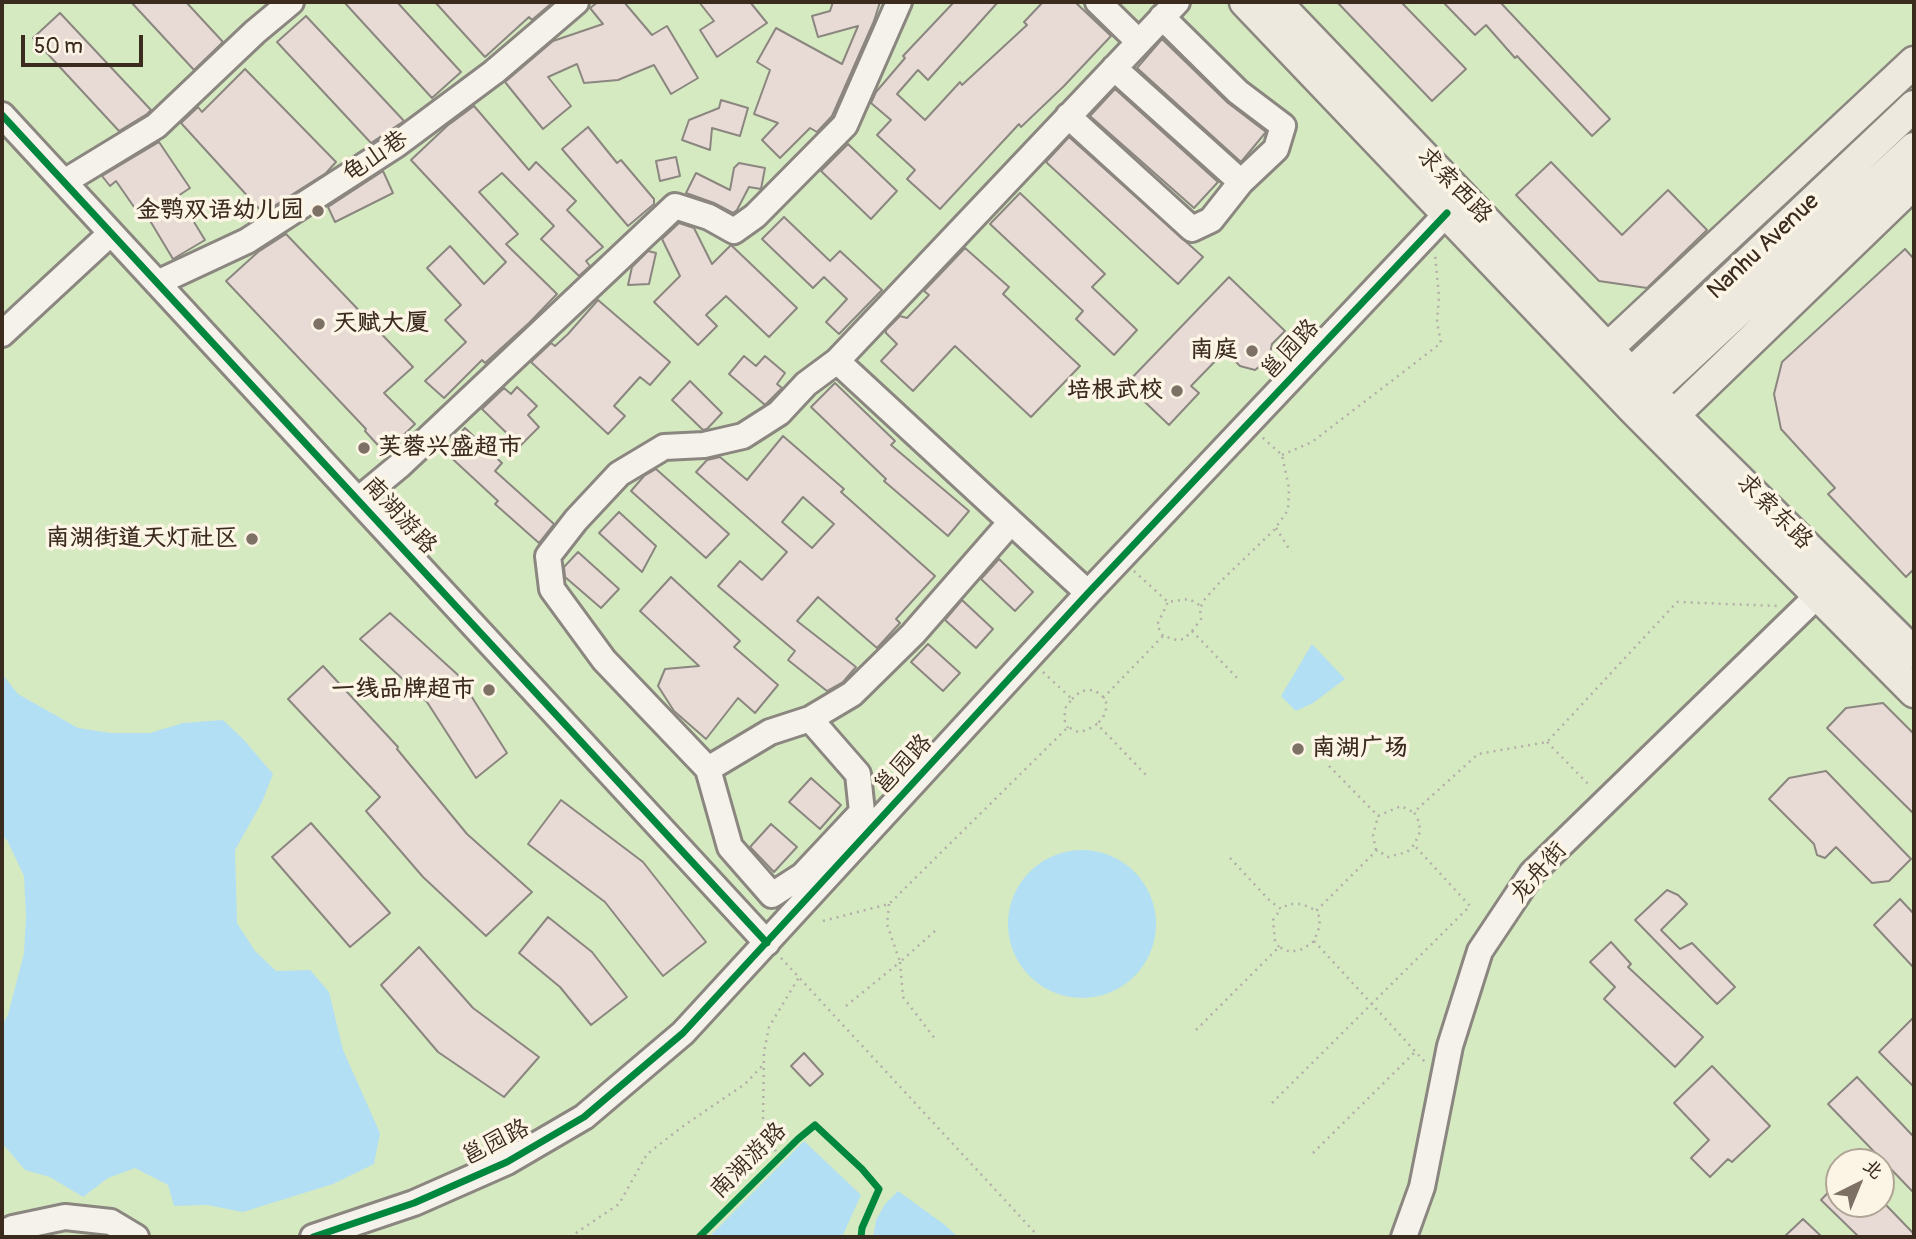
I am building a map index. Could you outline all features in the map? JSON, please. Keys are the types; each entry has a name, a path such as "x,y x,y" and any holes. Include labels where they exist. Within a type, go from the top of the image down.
{"main road":[{"name":"求索西路","path":"1245,2 1440,220 1633,391"},
{"name":"求索西路","path":"1276,2 1608,348 1633,391"},
{"path":"1608,348 1914,62"},
{"name":"Nanhu Avenue","path":"1633,391 1914,106"},
{"name":"Nanhu Avenue","path":"1633,391 1914,148"},
{"path":"1675,414 1914,183"},
{"path":"1633,391 1813,600 1914,692"},
{"name":"求索东路","path":"1633,391 1675,414 1914,653"}],"street":[{"path":"64,182 156,126 255,32 291,2"},
{"name":"龟山巷","path":"157,283 247,241 396,145 494,72 576,2"},
{"path":"358,500 399,466 675,206 709,217 734,231 755,216 845,125 899,2"},
{"path":"1098,2 1139,42"},
{"path":"810,719 858,774 862,813 803,875 772,895 730,847 708,769 604,660 552,589 548,556 576,520 619,474 664,447 704,445 743,436 779,413 806,384 837,361 1068,116 1139,42 1169,9 1238,92 1283,126 1276,149 1241,182 1211,220 1192,229 1068,116"},
{"path":"1114,68 1241,182"},
{"name":"南湖游路","path":"2,115 767,943"},
{"name":"邕园路","path":"313,1237 414,1203 507,1163 584,1117 684,1033 1088,593 1440,220"},
{"path":"2,334 111,233"},
{"path":"837,361 1088,593"},
{"path":"708,769 770,732 810,719 852,694 914,634 1011,522"},
{"name":"龙舟街","path":"1404,1237 1422,1187 1450,1045 1480,951 1532,873 1813,600"},
{"path":"2,1233 13,1228 65,1217 111,1222 136,1237"}],"path":[{"path":"1282,455 1312,442 1441,343 1437,322 1440,220"},
{"path":"1168,602 1157,625 1163,636 1184,639 1201,619 1201,606 1220,582 1276,528 1288,510 1289,488 1282,455 1248,423"},
{"path":"1276,528 1291,552"},
{"path":"1121,558 1168,602"},
{"path":"1168,602 1189,599 1201,606"},
{"path":"1414,812 1478,754 1547,742 1677,602 1813,600"},
{"path":"1192,631 1240,681"},
{"path":"1103,698 1163,636"},
{"path":"1029,658 1072,699"},
{"path":"1093,690 1106,702 1103,718 1087,730 1078,732 1068,727 1064,719 1066,707 1072,699 1081,691 1093,690"},
{"path":"1097,724 1147,776"},
{"path":"823,921 889,904 1068,727"},
{"path":"1547,742 1605,802"},
{"path":"1329,766 1378,816"},
{"path":"1401,806 1414,812 1420,832 1414,845 1407,852 1388,857 1377,850 1373,836 1378,816 1401,806"},
{"path":"1272,1103 1470,906 1414,845"},
{"path":"1316,911 1377,850"},
{"path":"1230,858 1270,901 1281,909"},
{"path":"889,904 887,924 900,962 902,997 936,1040"},
{"path":"1289,904 1303,904 1316,911 1320,918 1314,941 1303,949 1290,952 1279,947 1275,941 1273,920 1281,909 1289,904"},
{"path":"846,1006 935,931"},
{"path":"1314,941 1444,1082"},
{"path":"767,943 1039,1237"},
{"path":"1196,1030 1279,947"},
{"path":"777,1160 763,1120 763,1065 769,1027 799,977"},
{"path":"1313,1153 1415,1052"},
{"path":"570,1237 619,1204 647,1154 745,1084 763,1065"}],"green space":[{"path":"2,2 1914,2 1914,1237 2,1237"}],"water":[{"path":"1312,644 1345,679 1313,703 1296,711 1281,696"},
{"path":"2,674 18,694 78,728 111,733 150,733 183,723 223,720 273,774 262,802 235,850 237,923 255,951 276,971 310,970 329,992 343,1050 380,1133 374,1164 333,1184 243,1212 207,1205 174,1206 168,1185 135,1168 108,1178 83,1197 50,1177 25,1170 3,1144 2,1025 8,1015 24,953 26,916 24,876 7,840 2,836"},
{"path":"1082,850 1110,856 1134,872 1150,896 1156,924 1150,952 1134,976 1110,992 1082,998 1054,992 1030,976 1014,952 1008,924 1014,896 1030,872 1054,856"},
{"path":"804,1141 861,1195 842,1237 709,1237"},
{"path":"898,1191 958,1237 873,1237 876,1220 885,1204"}],"building":[{"path":"131,2 186,2 223,42 194,70"},
{"path":"344,2 397,2 461,72 432,98"},
{"path":"435,2 553,2 532,20 529,17 485,57"},
{"path":"598,2 624,2 652,35 667,26 698,78 671,94 654,65 618,80 584,83 577,64 548,77 571,106 543,129 505,82 553,41 603,24 590,8"},
{"path":"699,2 750,2 767,23 717,57 700,30 714,21"},
{"path":"833,2 880,2 832,116 817,132 810,128 780,158 762,140 778,123 754,114 770,70 757,62 776,28 842,64 858,26 818,37 812,16 830,11"},
{"path":"954,2 998,2 928,80 918,70 897,94 925,120 960,82 962,85 1027,25 1024,22 1043,2 1075,2 1111,36 1064,86 1021,127 1019,124 940,209 907,179 915,170 877,135 891,120 871,103 876,92 905,58 903,56"},
{"path":"1337,2 1401,2 1466,69 1432,101"},
{"path":"1443,2 1500,2 1610,119 1592,136 1486,25 1475,35"},
{"path":"60,13 151,110 147,114 119,131 33,38"},
{"path":"306,16 404,121 371,143 277,42"},
{"path":"1162,39 1228,103 1266,132 1241,162 1137,68"},
{"path":"245,69 336,162 326,173 263,213 181,123 198,107 202,112"},
{"path":"1115,89 1218,182 1194,208 1090,116"},
{"path":"721,100 748,108 740,136 712,128 710,150 682,140 689,120 719,108"},
{"path":"474,106 529,170 536,162 576,201 567,210 603,247 586,261 590,266 579,276 541,239 554,226 502,173 479,192 518,234 506,244 557,294 529,323 485,363 482,360 444,398 425,381 466,342 445,320 461,305 427,268 450,246 484,284 506,262 411,160 447,126"},
{"path":"588,127 617,163 621,160 654,199 654,204 628,226 562,149"},
{"path":"1069,137 1203,257 1178,284 1046,162"},
{"path":"159,142 190,188 178,196 205,240 173,259 146,214 141,217 116,181 110,186 102,176"},
{"path":"848,144 897,191 871,219 821,171"},
{"path":"676,157 680,176 660,181 656,161"},
{"path":"1551,162 1622,235 1668,190 1707,230 1647,288 1599,281 1516,195"},
{"path":"739,163 765,168 761,189 749,187 733,213 686,193 696,173 730,190 734,168"},
{"path":"383,171 393,193 335,222 328,207"},
{"path":"1020,193 1105,274 1092,287 1137,330 1114,355 1076,319 1083,311 990,224"},
{"path":"784,217 830,261 840,251 882,290 839,334 826,322 847,299 824,277 813,288 762,239"},
{"path":"679,223 694,228 712,264 731,245 797,308 769,337 726,296 706,315 717,326 698,345 654,302 680,276 662,239"},
{"name":"天赋大厦","path":"286,234 413,367 384,393 415,424 385,453 366,429 226,281 258,252"},
{"path":"965,248 1009,287 1003,294 1080,366 1031,417 955,346 913,391 881,361 897,344 886,330 900,316 907,318 929,295 924,291"},
{"path":"1905,249 1914,259 1914,569 1906,577 1828,494 1835,488 1781,429 1774,394 1782,362"},
{"path":"648,251 656,253 649,284 628,285 632,267"},
{"path":"1229,277 1285,331 1272,344 1269,359 1255,370 1240,366 1225,351 1191,386 1199,393 1169,425 1126,384"},
{"path":"598,300 670,362 650,385 640,377 614,406 625,416 608,434 531,362 551,343 555,346 568,334"},
{"path":"744,356 756,366 765,356 785,373 777,384 782,388 765,405 729,374"},
{"path":"690,381 722,413 707,429 703,430 672,400"},
{"path":"835,383 895,441 891,445 969,511 948,536 884,481 886,479 811,407"},
{"path":"517,387 537,406 528,415 539,427 520,446 482,409 504,388 511,394"},
{"path":"465,428 502,463 495,471 554,524 539,543 495,504 498,501 444,451"},
{"path":"783,436 844,489 841,492 935,576 896,619 900,623 877,648 818,597 797,621 856,667 843,682 827,691 788,660 795,651 718,586 740,561 762,580 787,552 696,472 707,460 720,457 747,480","holes":["803,497 834,524 812,548 782,522"]},
{"path":"656,469 729,534 706,558 631,491 644,476"},
{"path":"619,512 656,546 642,572 599,533"},
{"path":"578,552 619,589 601,608 565,577 564,567"},
{"path":"999,559 1033,592 1015,611 981,579"},
{"path":"671,577 740,641 734,647 778,685 755,713 738,698 706,739 674,711 658,686 665,669 699,666 640,611"},
{"path":"962,600 993,629 976,648 945,620"},
{"path":"390,613 458,675 507,753 476,778 427,702 360,639"},
{"path":"928,644 960,673 943,691 911,662"},
{"path":"323,666 398,747 467,834 532,892 486,936 423,877 366,811 380,797 288,699"},
{"path":"1883,703 1914,734 1914,814 1827,728 1846,708"},
{"path":"1826,771 1911,859 1889,881 1872,883 1836,847 1825,858 1817,855 1814,844 1769,799 1789,778"},
{"path":"811,778 841,805 820,829 789,802"},
{"path":"561,800 643,862 706,942 663,976 605,902 528,844"},
{"path":"311,823 390,913 350,947 272,857"},
{"path":"771,824 797,847 774,872 750,847"},
{"path":"1667,890 1678,895 1687,904 1661,930 1680,949 1692,943 1735,987 1717,1004 1635,920"},
{"path":"1900,899 1914,914 1914,968 1874,925"},
{"path":"548,917 592,952 627,997 591,1025 560,987 519,953"},
{"path":"1611,942 1631,964 1628,967 1703,1037 1675,1067 1604,999 1615,987 1590,962"},
{"path":"419,947 473,1008 539,1057 504,1097 438,1052 381,985"},
{"path":"1914,1017 1914,1087 1879,1052"},
{"path":"804,1053 823,1074 810,1086 791,1066"},
{"path":"1712,1066 1770,1126 1732,1162 1728,1159 1710,1177 1691,1158 1709,1140 1674,1103"},
{"path":"1857,1077 1914,1137 1914,1193 1895,1173 1895,1148 1871,1148 1828,1104"},
{"path":"1895,1214 1914,1234 1914,1237 1859,1237 1839,1218 1895,1218"},
{"path":"1803,1219 1822,1237 1784,1237"}],"cycle path":[{"path":"2,115 767,943"},
{"path":"313,1237 414,1203 507,1162 584,1117 683,1033 1088,593 1447,213"},
{"path":"699,1237 815,1125 862,1169 879,1189 862,1228 861,1237"}],"place":[{"name":"金鹗双语幼儿园","path":"318,211"},
{"name":"天赋大厦","path":"319,324"},
{"name":"南庭","path":"1252,351"},
{"name":"培根武校","path":"1177,391"},
{"name":"芙蓉兴盛超市","path":"364,448"},
{"name":"南湖街道天灯社区","path":"252,539"},
{"name":"一线品牌超市","path":"489,690"},
{"name":"南湖广场","path":"1298,749"}]}
